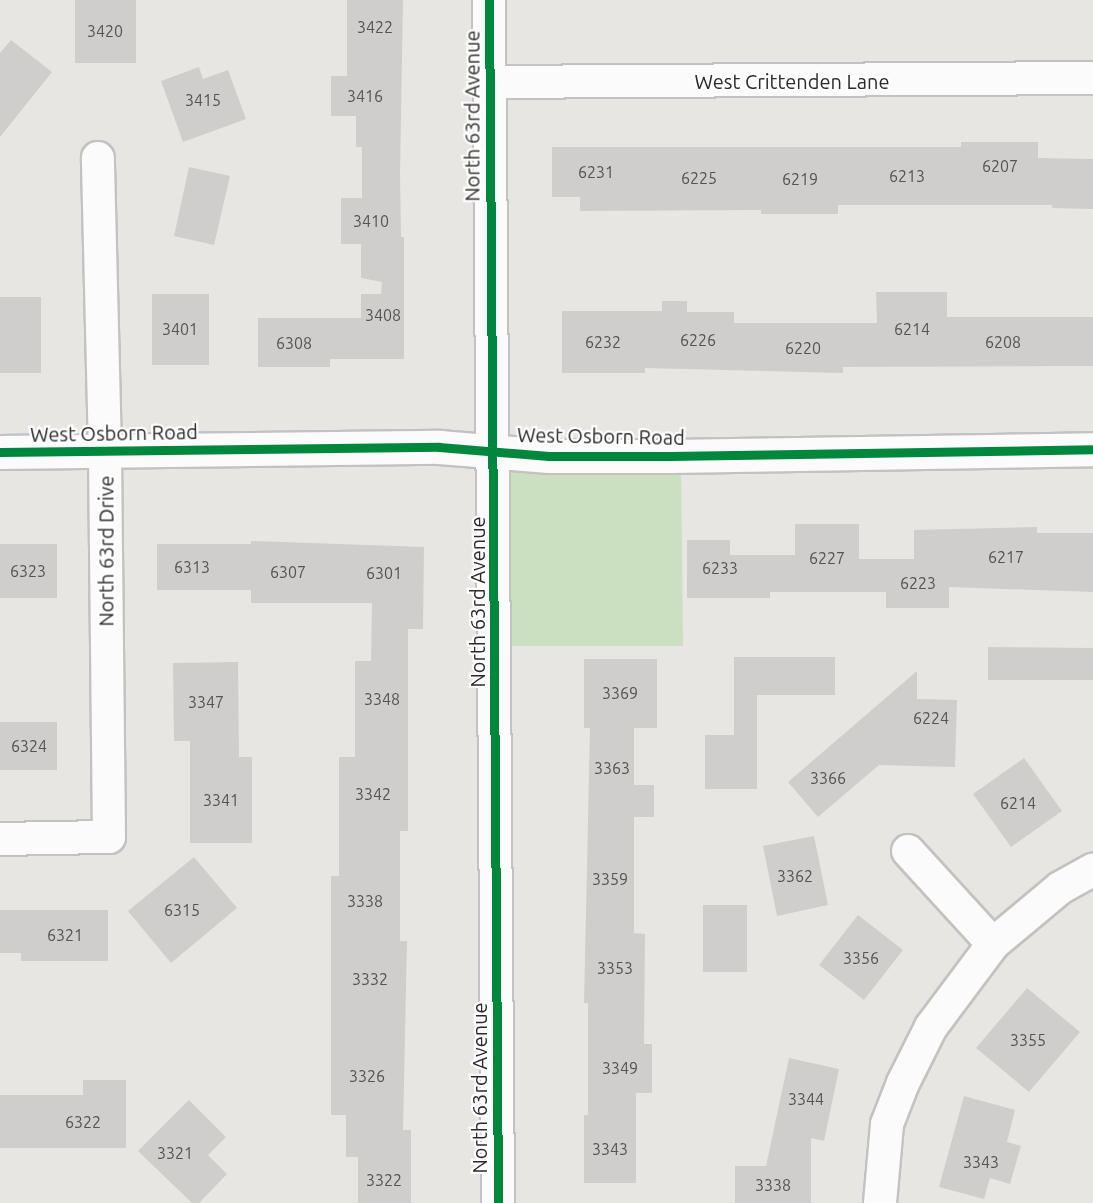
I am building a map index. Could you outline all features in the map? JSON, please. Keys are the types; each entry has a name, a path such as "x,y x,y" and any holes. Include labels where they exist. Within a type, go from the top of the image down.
{"street":[{"name":"North 63rd Avenue","path":"489,0 498,1203"},
{"name":"West Crittenden Lane","path":"490,82 1093,78"},
{"name":"North 63rd Drive","path":"0,839 109,837 105,451 98,158"},
{"name":"West Osborn Road","path":"0,452 439,447 493,452 670,456 1093,449"},
{"path":"908,851 993,944"},
{"path":"880,1203 887,1124 903,1083 931,1027 993,944 1060,888 1093,870"}],"green space":[{"path":"498,459 681,462 683,646 499,646"}],"building":[{"path":"75,0 136,0 136,63 75,63"},
{"path":"347,0 403,0 400,174 401,237 404,237 404,359 330,359 330,367 258,367 258,318 361,318 361,294 381,294 382,282 361,278 361,244 341,244 341,198 362,198 362,147 356,147 356,116 331,116 331,76 347,76"},
{"path":"11,40 52,72 0,137 0,53"},
{"path":"199,67 203,79 228,70 246,119 183,142 161,81"},
{"path":"961,142 1038,142 1038,158 1093,159 1093,209 1052,208 1052,205 838,205 838,214 761,214 761,210 580,211 580,197 552,197 552,147 961,147"},
{"path":"189,167 230,176 214,245 174,236"},
{"path":"876,292 947,292 947,317 1093,317 1093,366 843,367 843,373 645,368 645,373 562,373 562,311 662,311 662,301 687,301 687,312 734,312 734,323 877,323"},
{"path":"152,294 209,294 209,365 152,365"},
{"path":"0,297 41,297 41,373 0,373"},
{"path":"795,524 859,524 859,559 914,559 914,530 1037,527 1037,533 1093,533 1093,592 949,587 949,608 886,608 886,592 770,592 770,598 687,598 687,540 730,540 730,555 795,555"},
{"path":"251,541 424,547 423,629 408,629 408,831 400,831 400,941 407,941 403,1130 411,1130 411,1203 358,1203 358,1157 346,1157 346,1115 331,1115 331,876 339,876 339,757 355,757 355,661 371,661 372,603 251,603 251,590 157,590 157,544 251,544"},
{"path":"0,544 57,544 57,598 0,598"},
{"path":"988,647 1093,648 1093,680 988,680"},
{"path":"734,657 835,657 835,695 757,695 757,789 705,789 705,735 734,735"},
{"path":"584,659 657,659 657,728 634,728 634,785 654,785 654,817 634,817 634,933 645,934 644,1044 652,1044 652,1093 636,1093 636,1183 584,1183 584,1115 588,1115 588,1003 584,1003 590,728 584,728"},
{"path":"238,662 239,757 252,757 252,843 190,843 190,741 174,741 173,663"},
{"path":"917,671 917,699 957,700 955,767 879,765 818,817 788,782"},
{"path":"0,722 57,722 57,770 0,770"},
{"path":"1024,758 1062,811 1011,847 973,794"},
{"path":"814,836 828,905 777,916 763,846"},
{"path":"194,857 237,908 171,963 128,911"},
{"path":"703,905 747,905 747,972 703,972"},
{"path":"0,910 108,910 108,961 21,961 21,953 0,953"},
{"path":"858,915 903,950 864,1000 819,965"},
{"path":"1027,988 1080,1032 1029,1092 976,1048"},
{"path":"789,1058 839,1069 824,1141 811,1138 811,1203 735,1203 735,1166 766,1166"},
{"path":"83,1080 126,1080 126,1148 0,1148 0,1095 83,1095"},
{"path":"964,1096 1015,1110 1007,1142 1021,1146 1010,1184 990,1178 984,1199 939,1187"},
{"path":"189,1100 226,1137 208,1155 227,1174 199,1203 192,1203 138,1151"}],"cycle path":[{"path":"489,0 498,1203"},
{"path":"0,452 439,447 549,456 670,456 1093,449"}]}
